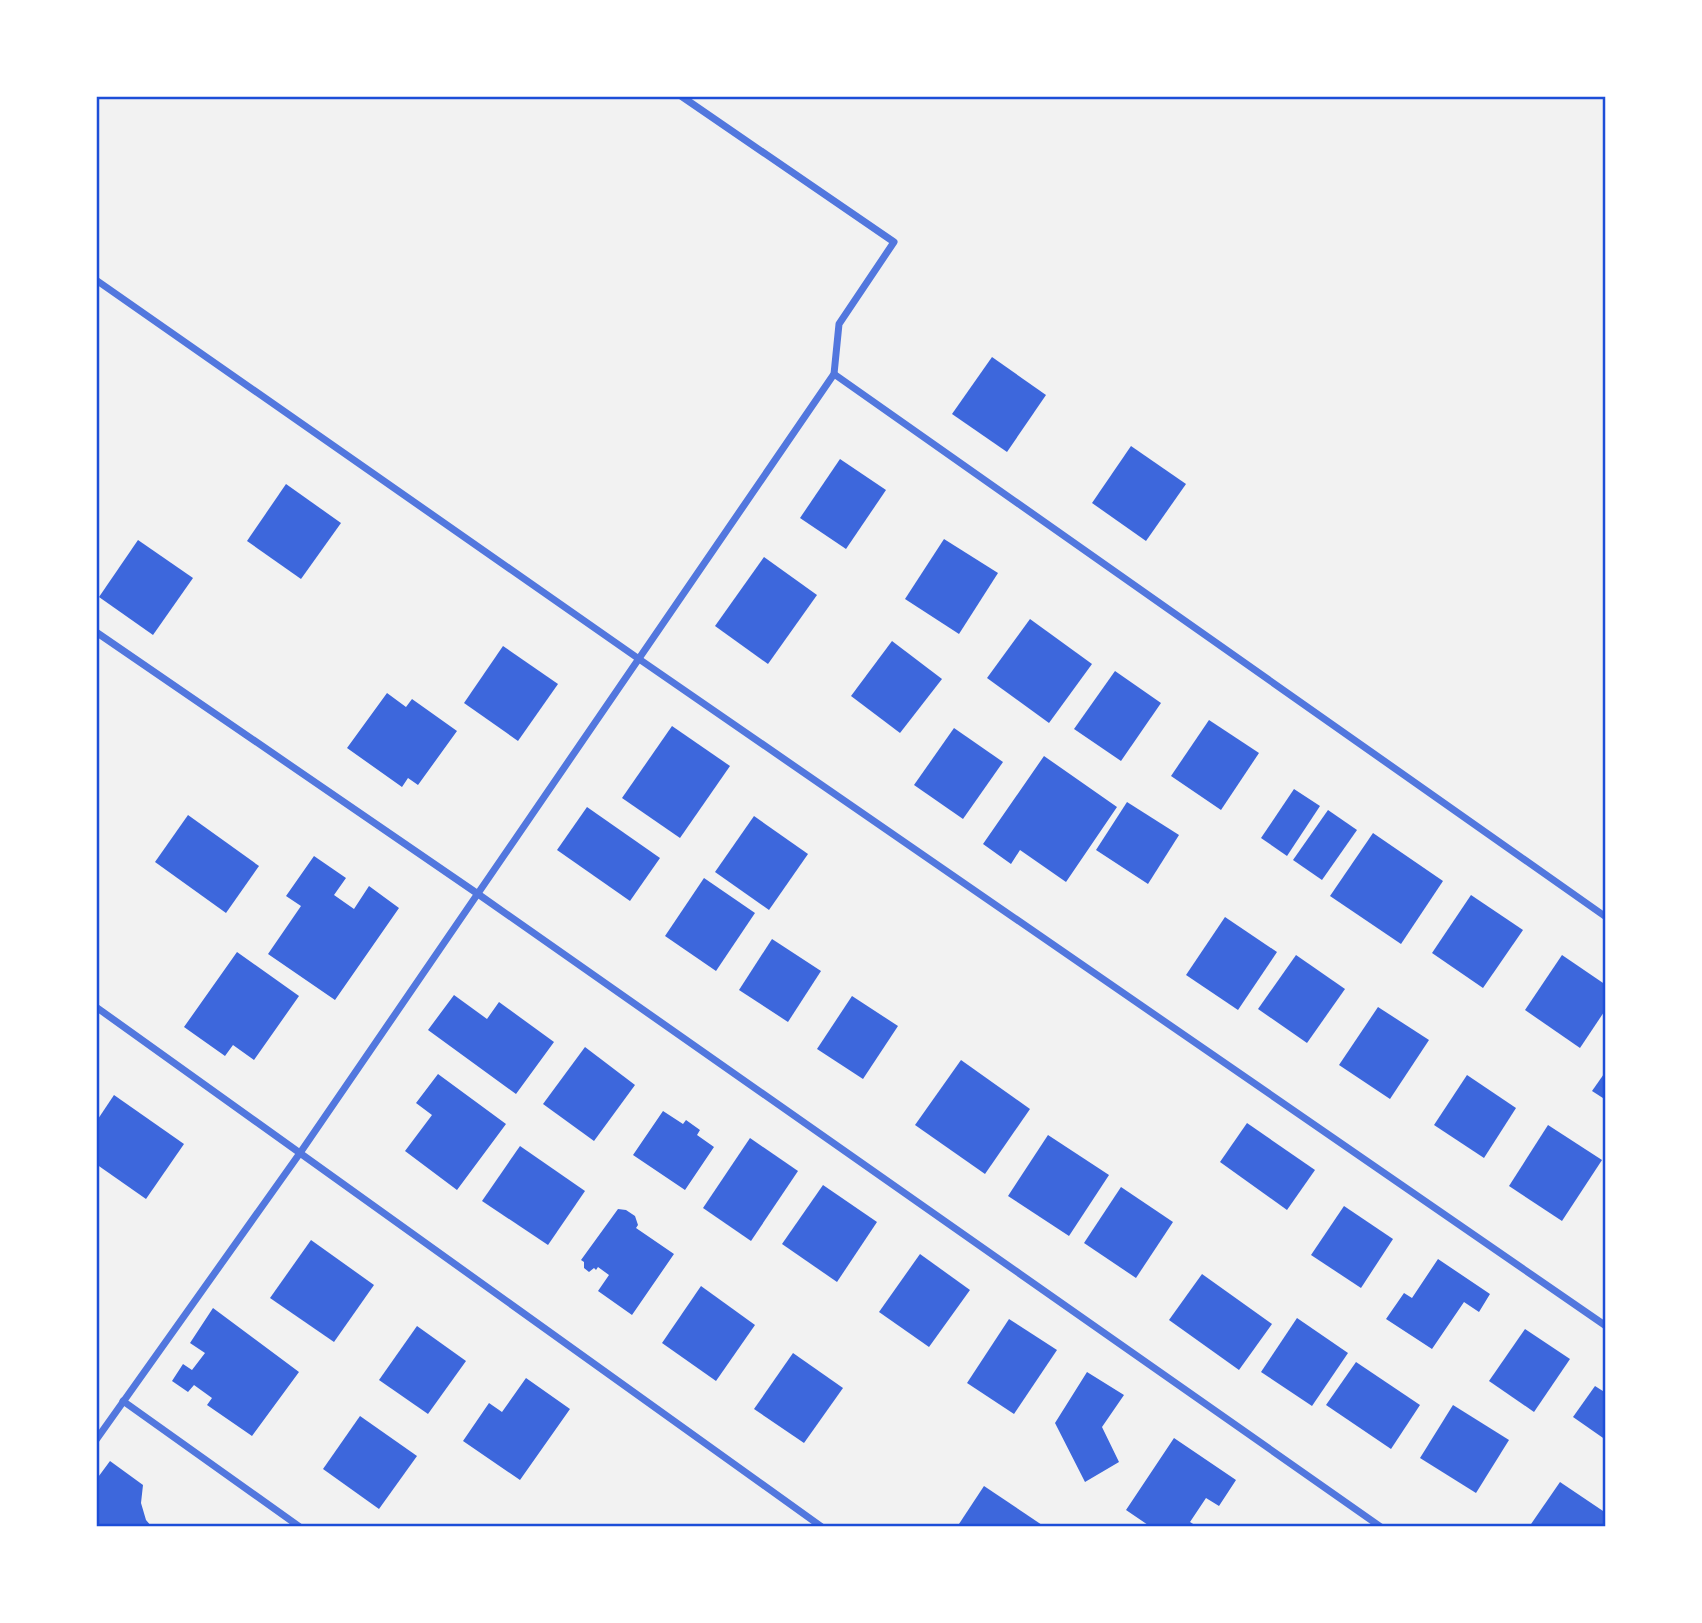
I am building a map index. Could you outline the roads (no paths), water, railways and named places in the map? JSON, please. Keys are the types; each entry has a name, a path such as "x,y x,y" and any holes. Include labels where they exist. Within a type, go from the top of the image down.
{"street":[{"path":"96,1440 300,1153 834,374 839,324 894,242 681,96"},
{"path":"96,280 639,659 1606,1326"},
{"path":"834,374 1606,917"},
{"path":"96,632 478,894 1381,1527"},
{"path":"96,1007 822,1527"},
{"path":"123,1401 300,1527"}]}
